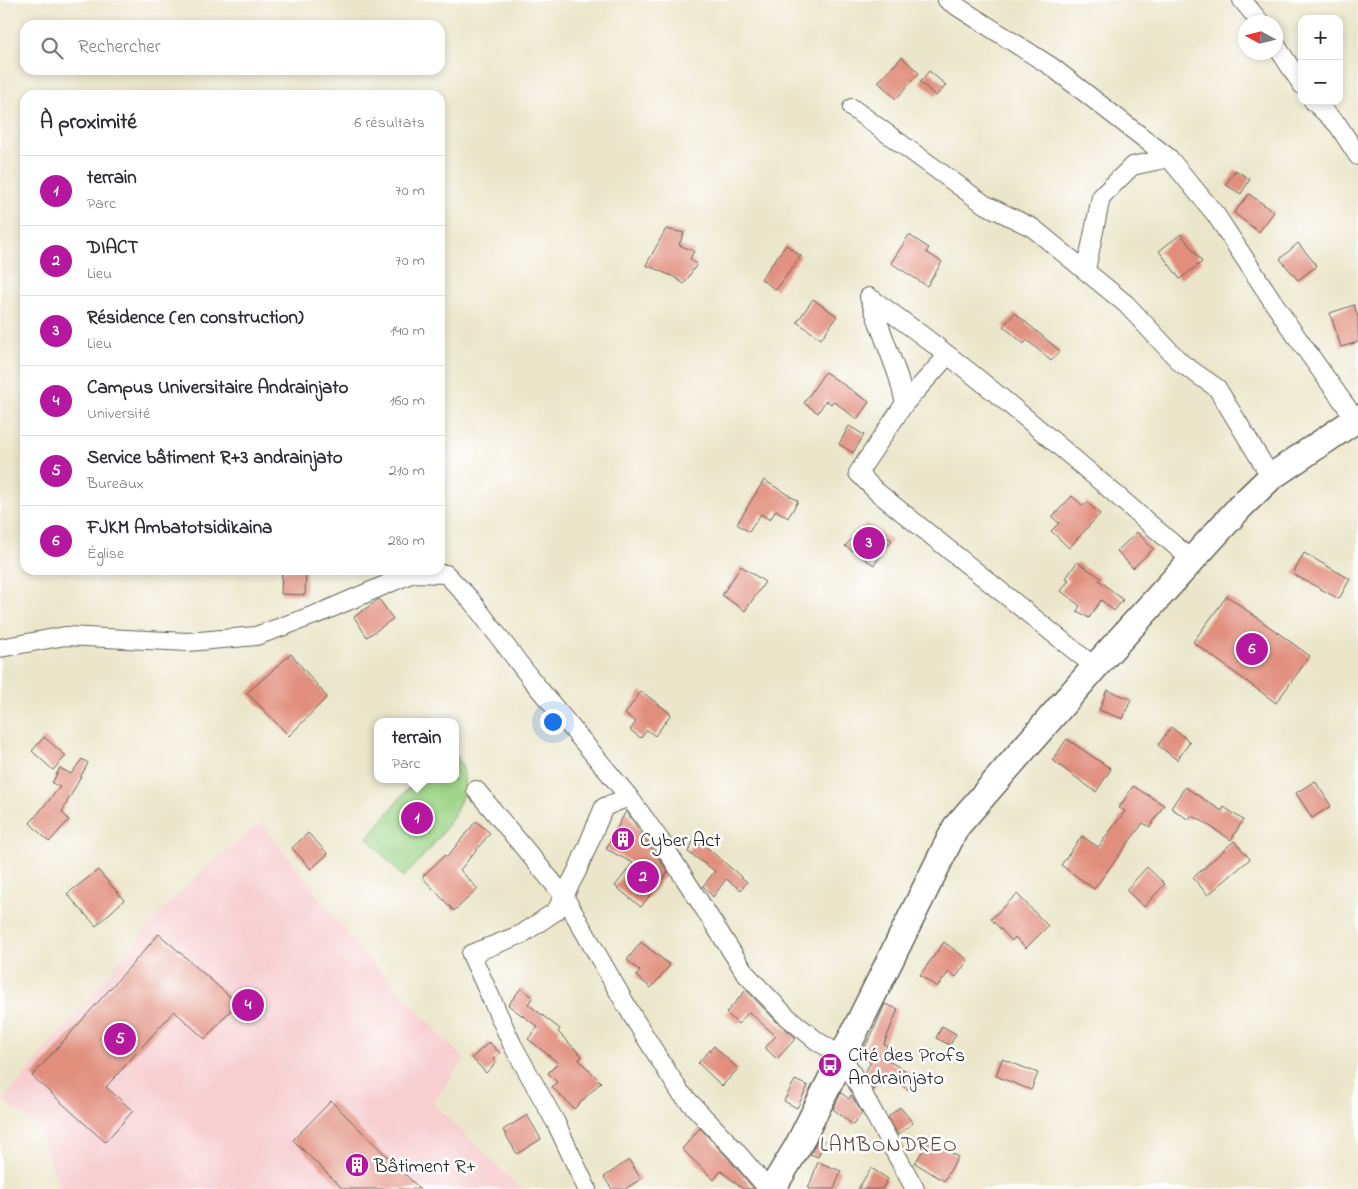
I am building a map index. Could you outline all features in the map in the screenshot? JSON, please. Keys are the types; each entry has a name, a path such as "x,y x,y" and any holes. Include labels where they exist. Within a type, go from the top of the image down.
{"street":[{"path":"772,1189 789,1163 843,1057 956,827 1192,560 1271,477 1357,419 1289,326 1216,215 1168,158 1052,67 947,0"},
{"path":"1242,0 1254,15"},
{"path":"1283,56 1298,79"},
{"path":"1317,105 1338,125 1358,156"},
{"path":"852,108 984,204 1033,228 1126,304 1181,363 1217,388 1271,477"},
{"path":"1086,270 1102,197 1132,166 1168,158"},
{"path":"905,403 898,376 869,297 927,337 948,356 974,374 1192,560"},
{"path":"948,356 905,403 858,473 877,492 1096,667"},
{"path":"445,574 470,599 531,679 629,797 660,840 746,974 785,1014 817,1041 843,1057 915,1189"},
{"path":"0,648 65,636 188,642 256,636 320,613 408,575"},
{"path":"476,790 564,896 633,1017 680,1092 735,1150 768,1189"},
{"path":"587,1189 556,1123 512,1044 471,954 522,934 556,911 604,807 629,797"}],"shaded area":[{"path":"261,823 361,951 464,1059 433,1103 521,1189 60,1189 37,1125 3,1101 164,908 213,861"}],"green space":[{"path":"459,761 463,770 464,786 451,820 439,837 403,877 367,838 413,783 459,783"}],"building":[{"path":"902,57 919,73 896,99 878,82"},
{"path":"929,71 946,85 936,96 920,82"},
{"path":"1235,170 1250,179 1241,194 1226,185"},
{"path":"1249,194 1274,212 1259,232 1234,213"},
{"path":"666,229 684,233 679,245 694,251 690,259 697,264 684,284 674,277 646,265"},
{"path":"1181,234 1202,262 1180,279 1159,251"},
{"path":"909,235 929,248 926,252 942,262 927,286 891,263"},
{"path":"1298,243 1317,266 1298,280 1280,259"},
{"path":"786,245 801,256 776,290 761,279"},
{"path":"813,299 837,316 821,339 797,322"},
{"path":"1354,305 1358,317 1358,342 1341,347 1330,313"},
{"path":"1015,313 1060,351 1051,361 1027,340 1024,344 1003,326"},
{"path":"825,372 869,402 857,419 833,401 831,404 826,400 818,413 804,403"},
{"path":"849,426 864,435 853,453 839,444"},
{"path":"764,480 798,501 788,518 776,510 770,520 761,514 749,532 737,524"},
{"path":"1072,496 1083,506 1087,502 1100,514 1069,548 1051,531 1059,523 1052,517"},
{"path":"866,524 892,540 874,565 845,546"},
{"path":"1137,532 1153,549 1133,568 1117,551"},
{"path":"1304,553 1350,579 1339,599 1293,574"},
{"path":"1077,562 1101,578 1099,580 1123,600 1114,611 1101,600 1089,618 1077,611 1080,606 1061,591 1069,580 1066,578"},
{"path":"741,566 765,582 745,611 722,595"},
{"path":"282,575 306,575 305,595 281,594"},
{"path":"1227,596 1310,656 1276,703 1193,642"},
{"path":"379,599 393,619 367,637 354,617"},
{"path":"291,654 327,697 289,736 247,693"},
{"path":"1107,690 1131,699 1123,719 1099,710"},
{"path":"641,691 671,714 655,736 647,730 641,738 630,730 636,722 625,714"},
{"path":"1171,727 1190,742 1177,760 1158,745"},
{"path":"44,737 66,756 53,770 32,751"},
{"path":"1067,739 1111,769 1096,792 1052,760"},
{"path":"82,759 88,763 62,812 69,820 49,842 30,823 60,787 52,783 60,768 71,774"},
{"path":"1315,781 1331,806 1312,818 1296,793"},
{"path":"1133,786 1164,805 1150,827 1143,823 1094,889 1061,865 1082,836 1098,847 1125,811 1119,808"},
{"path":"1185,787 1222,811 1224,807 1243,820 1231,840 1199,819 1191,816 1189,820 1171,808"},
{"path":"626,811 668,872 641,907 615,886 633,863 606,849"},
{"path":"476,821 490,833 460,870 478,889 454,911 422,877 445,855 447,857"},
{"path":"308,833 328,854 311,869 292,848"},
{"path":"695,837 747,882 741,890 726,879 713,897 703,886 715,871 688,852"},
{"path":"1234,841 1250,859 1208,895 1193,878"},
{"path":"1147,867 1165,884 1144,907 1126,890"},
{"path":"98,870 124,900 96,926 67,894"},
{"path":"1017,894 1048,926 1026,948 1015,937 1012,941 991,919"},
{"path":"159,934 237,1003 205,1039 174,1011 106,1087 133,1111 105,1142 32,1076"},
{"path":"641,942 670,965 651,988 636,976 640,971 627,960"},
{"path":"944,942 968,960 956,977 949,972 937,987 920,975"},
{"path":"521,988 533,997 528,1004 560,1029 558,1032 582,1056 579,1060 601,1082 574,1109 552,1087 557,1082 548,1073 558,1063 528,1039 538,1027 508,1005"},
{"path":"746,990 777,1022 796,1038 777,1059 765,1048 776,1036 749,1012 738,1024 726,1013"},
{"path":"885,1004 898,1009 884,1044 897,1052 890,1062 917,1077 909,1090 883,1073 873,1090 864,1074 871,1062 860,1055 871,1036"},
{"path":"942,1026 956,1034 950,1045 936,1038"},
{"path":"489,1042 500,1053 493,1059 496,1063 486,1073 472,1058"},
{"path":"714,1046 738,1069 722,1086 698,1063"},
{"path":"1002,1059 1038,1073 1031,1090 996,1076"},
{"path":"795,1080 808,1086 797,1108 784,1101"},
{"path":"841,1093 849,1099 851,1095 862,1113 853,1125 833,1109"},
{"name":"Bâtiment R+","path":"331,1101 420,1189 343,1189 293,1140"},
{"path":"900,1107 913,1123 898,1135 888,1117"},
{"path":"527,1115 541,1139 517,1154 503,1130"},
{"path":"700,1128 754,1189 743,1189 721,1171 714,1180 682,1149"},
{"path":"818,1139 824,1141 818,1157 810,1154"},
{"path":"930,1139 958,1157 944,1181 915,1163"},
{"path":"629,1160 641,1179 625,1189 612,1189 604,1177"},
{"path":"818,1162 841,1171 834,1189 808,1189"},
{"path":"871,1168 888,1179 882,1189 858,1189"}],"place":[{"name":"Résidence (en construction)","path":"869,543"},
{"name":"FJKM Ambatotsidikaina","path":"1252,649"},
{"name":"terrain","path":"417,818"},
{"name":"Cyber Act","path":"623,839"},
{"name":"DIACT","path":"643,877"},
{"name":"Campus Universitaire Andrainjato","path":"248,1005"},
{"name":"Service bâtiment R+3 andrainjato","path":"120,1039"},
{"name":"Cité des Profs Andrainjato","path":"830,1065"},
{"name":"Bâtiment R+","path":"357,1165"}],"district":[{"name":"LAMBONDREO","path":"889,1144"}]}
